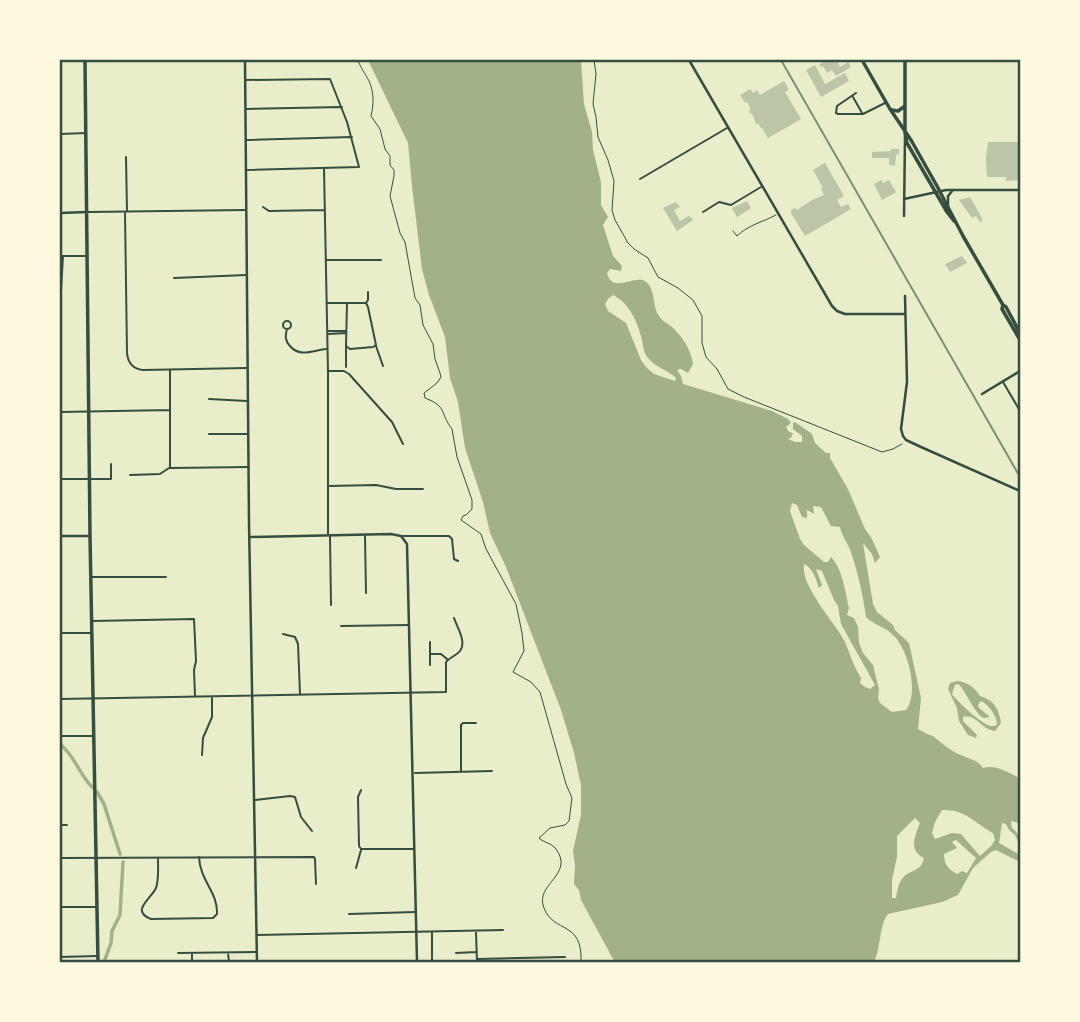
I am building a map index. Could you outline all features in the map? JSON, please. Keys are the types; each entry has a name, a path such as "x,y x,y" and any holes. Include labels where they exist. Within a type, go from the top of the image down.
{"main road":[{"path":"85,60 98,962"},
{"path":"862,60 905,133"},
{"path":"905,60 907,143 948,205 1020,332"},
{"path":"890,109 898,111 905,106"},
{"path":"937,191 947,212 956,222"},
{"path":"1003,305 1002,309 1020,340"}],"street":[{"path":"245,60 248,467 257,962"},
{"path":"689,60 829,302 845,314 905,314"},
{"path":"245,80 330,79 352,137 359,167 245,170"},
{"path":"856,93 836,106 836,113 863,114 886,102"},
{"path":"852,95 863,114"},
{"path":"245,109 342,107"},
{"path":"640,178 728,128"},
{"path":"86,133 60,134 60,213 245,210"},
{"path":"904,216 905,133"},
{"path":"245,140 352,137"},
{"path":"126,157 129,361 132,366 140,369 247,368"},
{"path":"324,168 331,605"},
{"path":"703,212 719,202 731,205 762,187"},
{"path":"948,205 948,196 953,190"},
{"path":"904,199 937,191 1020,190"},
{"path":"263,207 269,211 325,210"},
{"path":"61,291 61,256 87,256"},
{"path":"325,260 381,260"},
{"path":"174,278 247,275"},
{"path":"366,303 368,292"},
{"path":"905,296 907,382 901,425 906,440 1020,491"},
{"path":"327,303 366,303"},
{"path":"346,368 347,303"},
{"path":"366,303 383,366"},
{"path":"287,329 286,340 296,351 307,353 327,349"},
{"path":"327,333 346,332"},
{"path":"346,346 351,349 376,345"},
{"path":"170,369 170,468"},
{"path":"328,371 344,371 349,374 391,422 403,444"},
{"path":"982,394 1020,371"},
{"path":"1003,381 1020,411"},
{"path":"209,399 248,401"},
{"path":"60,411 170,410"},
{"path":"209,434 248,434"},
{"path":"60,479 111,479 111,464"},
{"path":"130,475 160,474 167,468 248,467"},
{"path":"328,486 376,485 396,489 423,489"},
{"path":"249,537 365,534 447,536 450,537 454,559 458,561"},
{"path":"365,534 366,593"},
{"path":"60,536 90,536"},
{"path":"401,536 408,549 417,962"},
{"path":"91,577 166,577"},
{"path":"60,699 446,692 446,665 448,660 460,651 462,645 454,618"},
{"path":"92,621 195,620 195,697"},
{"path":"341,626 410,625"},
{"path":"60,633 92,633"},
{"path":"283,634 295,637 298,643 300,695"},
{"path":"430,642 430,665"},
{"path":"430,654 441,654 448,660"},
{"path":"202,755 203,738 212,717 212,696"},
{"path":"461,772 461,725 476,723"},
{"path":"60,736 94,736"},
{"path":"414,773 492,771"},
{"path":"356,869 362,849 359,841 358,797 361,790"},
{"path":"254,800 295,797 302,817 312,831"},
{"path":"60,825 67,825"},
{"path":"362,849 415,849"},
{"path":"158,858 158,881 155,890 142,906 144,916 151,919 212,918 217,914 217,902 201,873 199,857"},
{"path":"60,858 314,857 316,884"},
{"path":"60,907 97,907"},
{"path":"349,914 416,912"},
{"path":"257,935 503,930"},
{"path":"432,932 432,962"},
{"path":"476,932 477,961 565,957"},
{"path":"178,953 257,952"},
{"path":"456,953 477,952"},
{"path":"192,953 192,962"},
{"path":"228,953 229,962"},
{"path":"60,957 98,956"}],"lane":[{"path":"733,231 737,236 749,226 778,214"}],"path":[{"path":"358,60 372,89 374,104 371,116 380,129 385,149 390,156 390,165 394,170 390,196 405,242 415,298 420,305 423,325 433,344 441,377 438,383 423,395 441,407 453,432 457,457 472,500 472,509 461,520 481,534 486,549 516,604 524,651 513,672 526,679 540,692 572,798 569,821 565,825 550,828 539,838 552,845 560,858 559,873 543,891 542,903 548,916 576,936 581,952 580,962"},
{"path":"594,60 596,74 593,104 598,137 614,181 612,215 628,243 648,258 658,276 685,292 697,306 702,316 704,353 728,389 882,452 902,444 908,445"}],"shaded area":[{"path":"368,60 581,60 584,104 601,182 601,205 608,217 603,225 613,256 622,266 621,271 610,269 607,273 610,279 618,283 640,280 648,284 659,316 680,335 690,354 693,364 688,373 677,370 683,384 772,411 791,423 786,427 793,433 788,439 802,442 802,436 793,429 795,422 812,434 815,443 826,453 830,453 830,458 880,557 875,563 863,543 873,604 877,612 909,643 921,698 918,729 955,752 976,761 983,768 997,768 1020,778 1020,827 1019,823 1011,821 1020,846 1015,835 1002,823 999,843 1020,855 1020,862 996,850 973,868 958,895 942,902 888,914 874,962 614,962 574,884 573,851 581,815 581,785 574,753 561,710 506,567 490,533 465,448 458,402 450,378 445,337 422,269 408,143","holes":["613,295 627,307 637,324 646,356 676,378 675,381 654,374 646,367 626,323 608,311 605,304","792,503 797,505 802,517 807,518 807,510 814,514 813,506 821,507 831,526 840,527 856,568 866,617 894,636 908,662 912,693 906,710 892,712 880,703 873,665 863,653 854,618 847,615 849,608 838,568 831,557 828,562 824,562 800,539 790,511","804,564 812,571 819,588 822,585 816,569 822,571 838,606 841,624 875,685 870,689 860,683 861,678 845,642 807,583","942,810 957,812 993,833 995,840 980,856 961,834 952,833 935,839 932,833","915,818 920,823 914,847 924,858 918,869 902,879 896,898 892,898 892,880 897,857 897,836","956,840 976,858 967,873 962,871 957,874 946,863 944,854 957,848 952,842"]},
{"path":"958,681 968,684 992,703 1001,723 995,731 972,718 963,717 963,721 977,735 976,738 968,735 959,721 957,708 948,689 950,683","holes":["955,685 961,687 980,716 990,717 979,708 981,701 990,708 997,725 991,726 982,721 959,702 952,694"]}],"building":[{"path":"826,60 837,60 840,67 848,62 851,67 836,76 832,70 827,73 823,66 819,65"},
{"path":"815,65 825,84 845,73 849,81 821,97 806,70"},
{"path":"784,81 789,90 785,92 801,119 768,138 758,123 756,124 752,113 750,114 750,107 740,95 750,89 753,93 757,90 760,95"},
{"path":"988,142 1020,142 1020,180 1006,181 1006,177 987,177"},
{"path":"899,149 895,166 889,165 889,158 872,158 872,152"},
{"path":"825,163 844,196 837,200 841,207 848,204 851,209 805,236 791,210 797,210 824,195 813,170"},
{"path":"881,180 883,183 889,180 896,192 882,200 874,184"},
{"path":"970,197 983,220 980,222 976,216 972,218 959,200"},
{"path":"747,201 751,208 737,217 732,208"},
{"path":"676,202 680,207 674,210 680,221 688,216 693,220 677,231 663,208"},
{"path":"962,256 967,263 950,272 945,264"}],"waterway":[{"path":"60,744 92,787"},
{"path":"97,792 104,804 120,854"},
{"path":"104,962 112,931 120,915 123,862"}],"railway":[{"path":"781,60 1020,477"}]}
